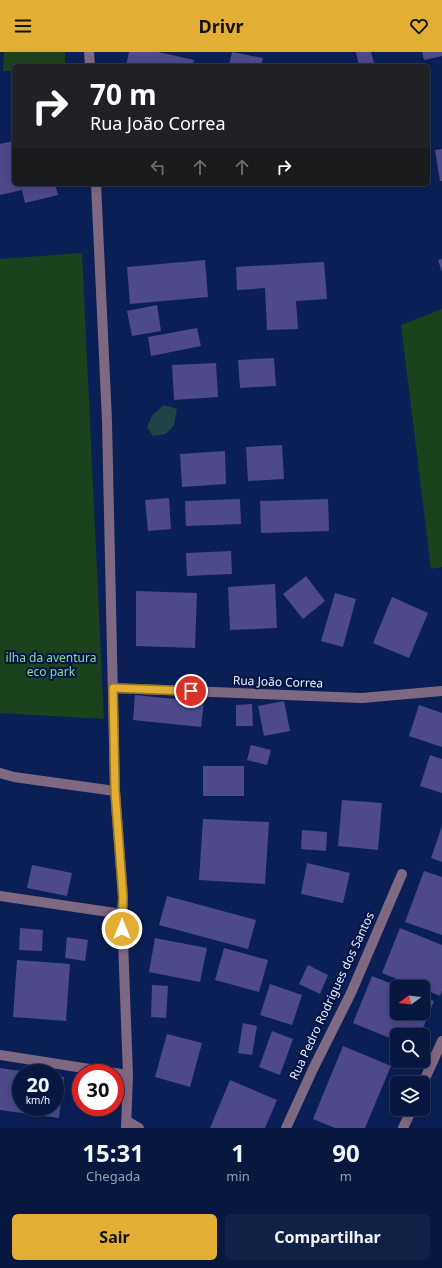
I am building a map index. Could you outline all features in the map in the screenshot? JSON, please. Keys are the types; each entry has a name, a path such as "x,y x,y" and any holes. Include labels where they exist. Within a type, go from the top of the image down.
{"street":[{"path":"89,52 90,64"},
{"path":"96,186 107,421 115,791 123,897 122,914 128,1075 127,1125 139,1128"},
{"name":"Rua João Correa","path":"113,688 362,698 442,691"},
{"path":"0,773 14,777 115,791"},
{"name":"Rua Pedro Rodrigues dos Santos","path":"286,1128 313,1069 351,993 402,874"},
{"path":"0,896 122,914"},
{"path":"427,1076 442,1041"},
{"path":"0,1055 128,1075"},
{"path":"403,1128 409,1116"}],"green space":[{"path":"4,52 65,52 65,64 12,64 12,71 3,71"},
{"name":"ilha da aventura eco park","path":"82,253 104,719 0,713 0,259"},
{"path":"442,309 442,567 431,569 401,325"}],"shaded area":[{"path":"164,405 177,409 174,425 166,434 153,436 147,427 153,414"}],"building":[{"path":"129,52 158,52 194,60 193,64 126,64"},
{"path":"232,52 263,58 262,64 229,64"},
{"path":"356,52 371,52 374,64 359,64"},
{"path":"422,52 442,52 442,56 424,60"},
{"path":"12,141 12,186 56,186 58,195 25,203 22,190 0,195 0,144"},
{"path":"442,149 442,181 440,181 435,150"},
{"path":"442,259 442,272 438,260"},
{"path":"205,260 208,297 130,304 127,267"},
{"path":"324,262 327,299 296,301 298,329 267,330 265,288 237,290 236,267"},
{"path":"157,305 161,331 132,336 127,311"},
{"path":"197,328 201,346 151,356 148,337"},
{"path":"274,358 276,386 240,388 238,360"},
{"path":"216,363 218,397 174,400 172,365"},
{"path":"282,445 284,479 248,481 246,447"},
{"path":"225,451 226,484 182,487 180,454"},
{"path":"169,498 171,529 148,531 145,500"},
{"path":"240,499 241,524 186,526 185,501"},
{"path":"328,499 329,531 261,533 260,501"},
{"path":"231,551 232,574 187,576 186,553"},
{"path":"306,576 325,601 303,619 283,594"},
{"path":"275,584 277,628 230,630 228,587"},
{"path":"136,591 197,593 195,648 136,646"},
{"path":"335,593 356,599 343,647 321,641"},
{"path":"392,597 428,613 409,658 373,643"},
{"path":"135,695 204,702 201,727 133,720"},
{"path":"284,701 290,731 264,736 258,706"},
{"path":"252,704 253,726 236,726 236,705"},
{"path":"419,705 442,713 442,747 409,736"},
{"path":"251,745 271,750 267,765 247,760"},
{"path":"430,755 442,759 442,793 420,786"},
{"path":"203,766 244,766 244,796 203,796"},
{"path":"342,800 382,803 378,850 338,846"},
{"path":"203,819 269,822 265,884 199,880"},
{"path":"442,826 442,862 431,858"},
{"path":"302,830 327,832 326,851 301,849"},
{"path":"307,863 350,873 343,903 301,894"},
{"path":"32,865 72,873 67,896 27,888"},
{"path":"424,871 442,877 442,935 405,922"},
{"path":"167,896 256,920 248,949 159,925"},
{"path":"20,928 43,930 42,951 19,950"},
{"path":"400,928 442,945 442,991 440,996 430,992 430,980 400,980 382,973"},
{"path":"67,937 88,940 85,961 65,958"},
{"path":"155,938 207,948 200,982 149,972"},
{"path":"224,948 268,960 259,992 215,980"},
{"path":"17,960 70,964 66,1021 13,1017"},
{"path":"308,965 328,975 320,994 299,984"},
{"path":"372,976 390,983 390,1020 426,1020 423,1028 390,1028 390,1038 353,1023"},
{"path":"270,984 302,995 292,1025 260,1015"},
{"path":"152,985 168,986 166,1018 151,1017"},
{"path":"430,1000 434,1001 430,1011"},
{"path":"243,1023 257,1026 252,1055 238,1053"},
{"path":"272,1031 293,1039 280,1075 259,1067"},
{"path":"167,1034 202,1043 190,1087 155,1077"},
{"path":"343,1046 390,1066 365,1128 335,1128 313,1119"},
{"path":"0,1068 12,1070 12,1112 0,1110"},
{"path":"230,1080 277,1100 265,1128 210,1128"},
{"path":"44,1116 59,1116 59,1118"}],"route":[{"path":"122,929 123,897 115,791 113,688 191,691"}]}
